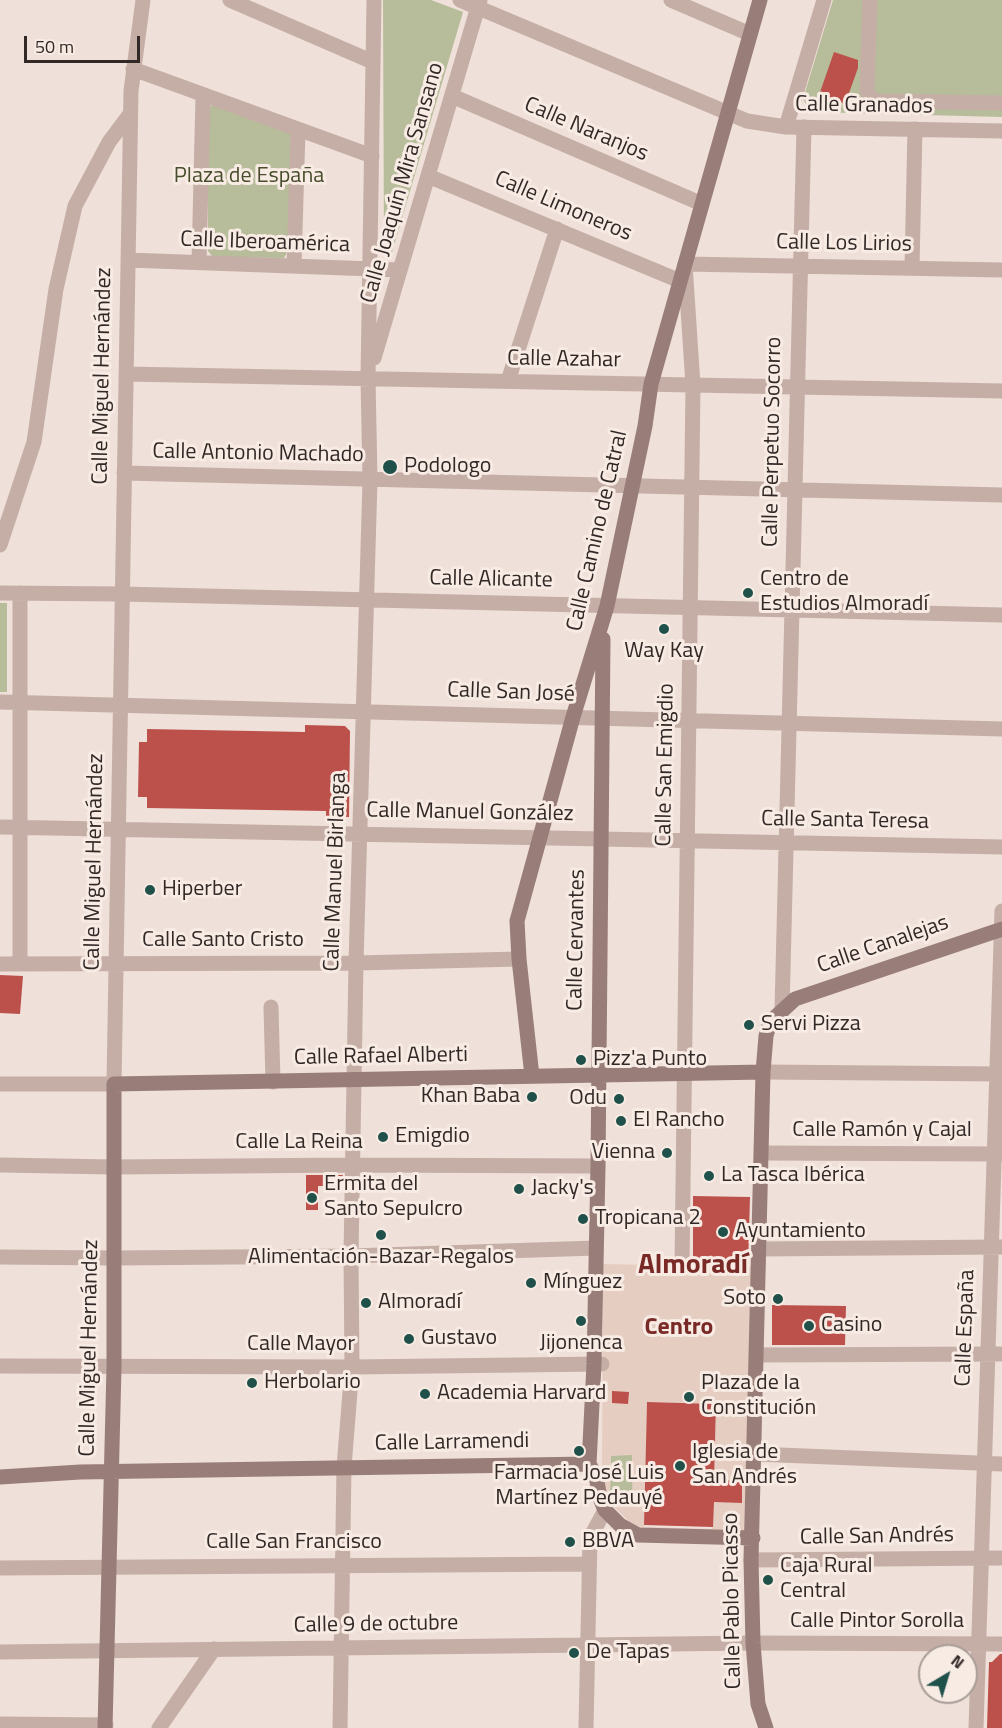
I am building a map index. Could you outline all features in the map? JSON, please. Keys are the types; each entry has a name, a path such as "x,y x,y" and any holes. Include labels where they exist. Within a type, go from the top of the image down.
{"main road":[{"name":"Calle Camino de Catral","path":"532,1076 517,921 573,717 607,606 633,486 651,384 760,0"},
{"name":"Calle Cervantes","path":"596,1254 603,621"},
{"name":"Calle Canalejas","path":"782,1010 795,999 1002,929"},
{"name":"Calle Pablo Picasso","path":"766,1728 758,1704 753,1643 752,1560 763,1072 766,1035 770,1022 782,1010"},
{"name":"Calle Rafael Alberti","path":"114,1084 763,1072"},
{"name":"Calle Miguel Hernández","path":"106,1727 114,1367 112,1167 114,1084"},
{"path":"596,1254 598,1364 589,1464 596,1476 605,1510 621,1525 638,1535 753,1538"},
{"name":"Calle Larramendi","path":"0,1477 111,1472 589,1464"}],"street":[{"name":"Calle Miguel Hernández","path":"114,1084 130,114 133,69 143,0"},
{"path":"230,0 373,62"},
{"name":"Calle Manuel Birlanga","path":"340,1728 344,1467 351,1367 356,963 370,480 368,378 374,0"},
{"name":"Calle Granados","path":"460,0 479,4 747,121 804,127 1002,131"},
{"path":"671,0 750,34"},
{"path":"786,126 824,0"},
{"path":"870,0 867,91 871,98 894,101 1002,103"},
{"name":"Calle Joaquín Mira Sansano","path":"368,378 479,4"},
{"path":"133,69 372,156"},
{"path":"199,263 203,95"},
{"name":"Calle Naranjos","path":"452,96 702,204"},
{"path":"0,545 15,506 36,433 56,288 75,206 109,142 130,114"},
{"name":"Calle Perpetuo Socorro","path":"782,1010 804,127"},
{"path":"294,266 298,129"},
{"path":"912,268 915,129"},
{"name":"Calle Limoneros","path":"428,176 680,281"},
{"path":"508,381 557,229"},
{"name":"Calle Iberoamérica","path":"128,260 400,270"},
{"name":"Calle Los Lirios","path":"685,264 1002,270"},
{"name":"Calle San Emigdio","path":"682,1266 693,385 685,264"},
{"name":"Calle Azahar","path":"126,374 1002,391"},
{"name":"Calle Antonio Machado","path":"124,474 1002,495"},
{"name":"Calle Alicante","path":"0,593 1002,615"},
{"path":"20,593 20,964"},
{"name":"Calle San José","path":"0,702 1002,729"},
{"name":"Calle Manuel González","path":"0,827 688,840"},
{"name":"Calle Santa Teresa","path":"688,840 1002,847"},
{"name":"Calle España","path":"976,1728 984,1464 995,1354 1002,911"},
{"name":"Calle Santo Cristo","path":"0,964 356,963 519,959"},
{"path":"272,1007 273,1082"},
{"path":"763,1072 999,1074"},
{"name":"Calle Rafael Alberti","path":"0,1084 114,1084"},
{"name":"Calle Ramón y Cajal","path":"762,1153 998,1154"},
{"name":"Calle La Reina","path":"0,1166 598,1166"},
{"path":"759,1249 997,1247"},
{"path":"0,1257 596,1254"},
{"path":"757,1355 995,1354"},
{"name":"Calle Mayor","path":"0,1366 351,1367 598,1364"},
{"path":"755,1454 1002,1464"},
{"path":"586,1728 590,1538 605,1510"},
{"name":"Calle San Andrés","path":"752,1560 1002,1558"},
{"name":"Calle San Francisco","path":"0,1568 588,1564"},
{"name":"Calle Pintor Sorolla","path":"753,1643 1002,1644"},
{"name":"Calle 9 de octubre","path":"0,1652 753,1643"},
{"path":"159,1728 214,1649"},
{"path":"0,1724 106,1727"}],"green space":[{"path":"383,0 431,0 463,12 392,252 387,254 384,249"},
{"path":"833,0 1002,0 1002,117 811,112 803,99"},
{"name":"Plaza de España","path":"215,103 287,130 293,136 288,251 284,258 213,257 208,251 208,108"},
{"path":"0,603 7,603 7,692 0,692"},
{"path":"611,1455 632,1455 633,1504 620,1504 610,1491"}],"shaded area":[{"name":"Plaza de la Constitución","path":"603,1264 752,1267 748,1533 639,1531 613,1506 605,1489 602,1469","holes":["647,1402 716,1404 712,1529 644,1527","632,1455 633,1504 620,1504 610,1491 611,1456"]}],"building":[{"path":"834,52 858,60 858,68 845,104 833,100 831,105 823,104 818,98"},
{"path":"305,725 345,726 350,731 349,817 326,817 326,811 147,808 147,797 138,797 139,742 147,742 147,729 305,732"},
{"path":"0,975 23,976 20,1014 0,1013"},
{"name":"Ermita del Santo Sepulcro","path":"306,1175 343,1175 342,1186 318,1186 318,1210 306,1210"},
{"name":"Ayuntamiento","path":"693,1196 750,1197 748,1267 693,1266"},
{"name":"Casino","path":"772,1305 846,1306 845,1345 772,1345"},
{"path":"612,1391 629,1392 628,1404 612,1403"},
{"name":"Iglesia de San Andrés","path":"647,1402 716,1404 714,1480 742,1481 742,1503 714,1502 713,1527 644,1525"},
{"path":"1002,1654 1002,1728 987,1728 989,1662"}],"place":[{"name":"Podologo","path":"390,467"},
{"name":"Centro de Estudios Almoradí","path":"748,593"},
{"name":"Way Kay","path":"664,629"},
{"name":"Hiperber","path":"150,890"},
{"name":"Servi Pizza","path":"749,1025"},
{"name":"Pizz'a Punto","path":"581,1060"},
{"name":"Khan Baba","path":"532,1097"},
{"name":"Odu","path":"619,1099"},
{"name":"El Rancho","path":"621,1121"},
{"name":"Emigdio","path":"383,1137"},
{"name":"Vienna","path":"667,1153"},
{"name":"La Tasca Ibérica","path":"709,1176"},
{"name":"Jacky's","path":"519,1189"},
{"name":"Ermita del Santo Sepulcro","path":"312,1198"},
{"name":"Tropicana 2","path":"583,1219"},
{"name":"Ayuntamiento","path":"723,1232"},
{"name":"Alimentación-Bazar-Regalos","path":"381,1235"},
{"name":"Mínguez","path":"531,1283"},
{"name":"Soto","path":"778,1299"},
{"name":"Almoradí","path":"366,1303"},
{"name":"Jijonenca","path":"581,1321"},
{"name":"Casino","path":"809,1326"},
{"name":"Gustavo","path":"409,1339"},
{"name":"Herbolario","path":"252,1383"},
{"name":"Academia Harvard","path":"425,1394"},
{"name":"Plaza de la Constitución","path":"689,1397"},
{"name":"Farmacia José Luis Martínez Pedauyé","path":"579,1451"},
{"name":"Iglesia de San Andrés","path":"680,1466"},
{"name":"BBVA","path":"570,1542"},
{"name":"Caja Rural Central","path":"768,1580"},
{"name":"De Tapas","path":"574,1653"}],"district":[{"name":"Almoradí","path":"693,1266"},
{"name":"Centro","path":"679,1328"}]}
